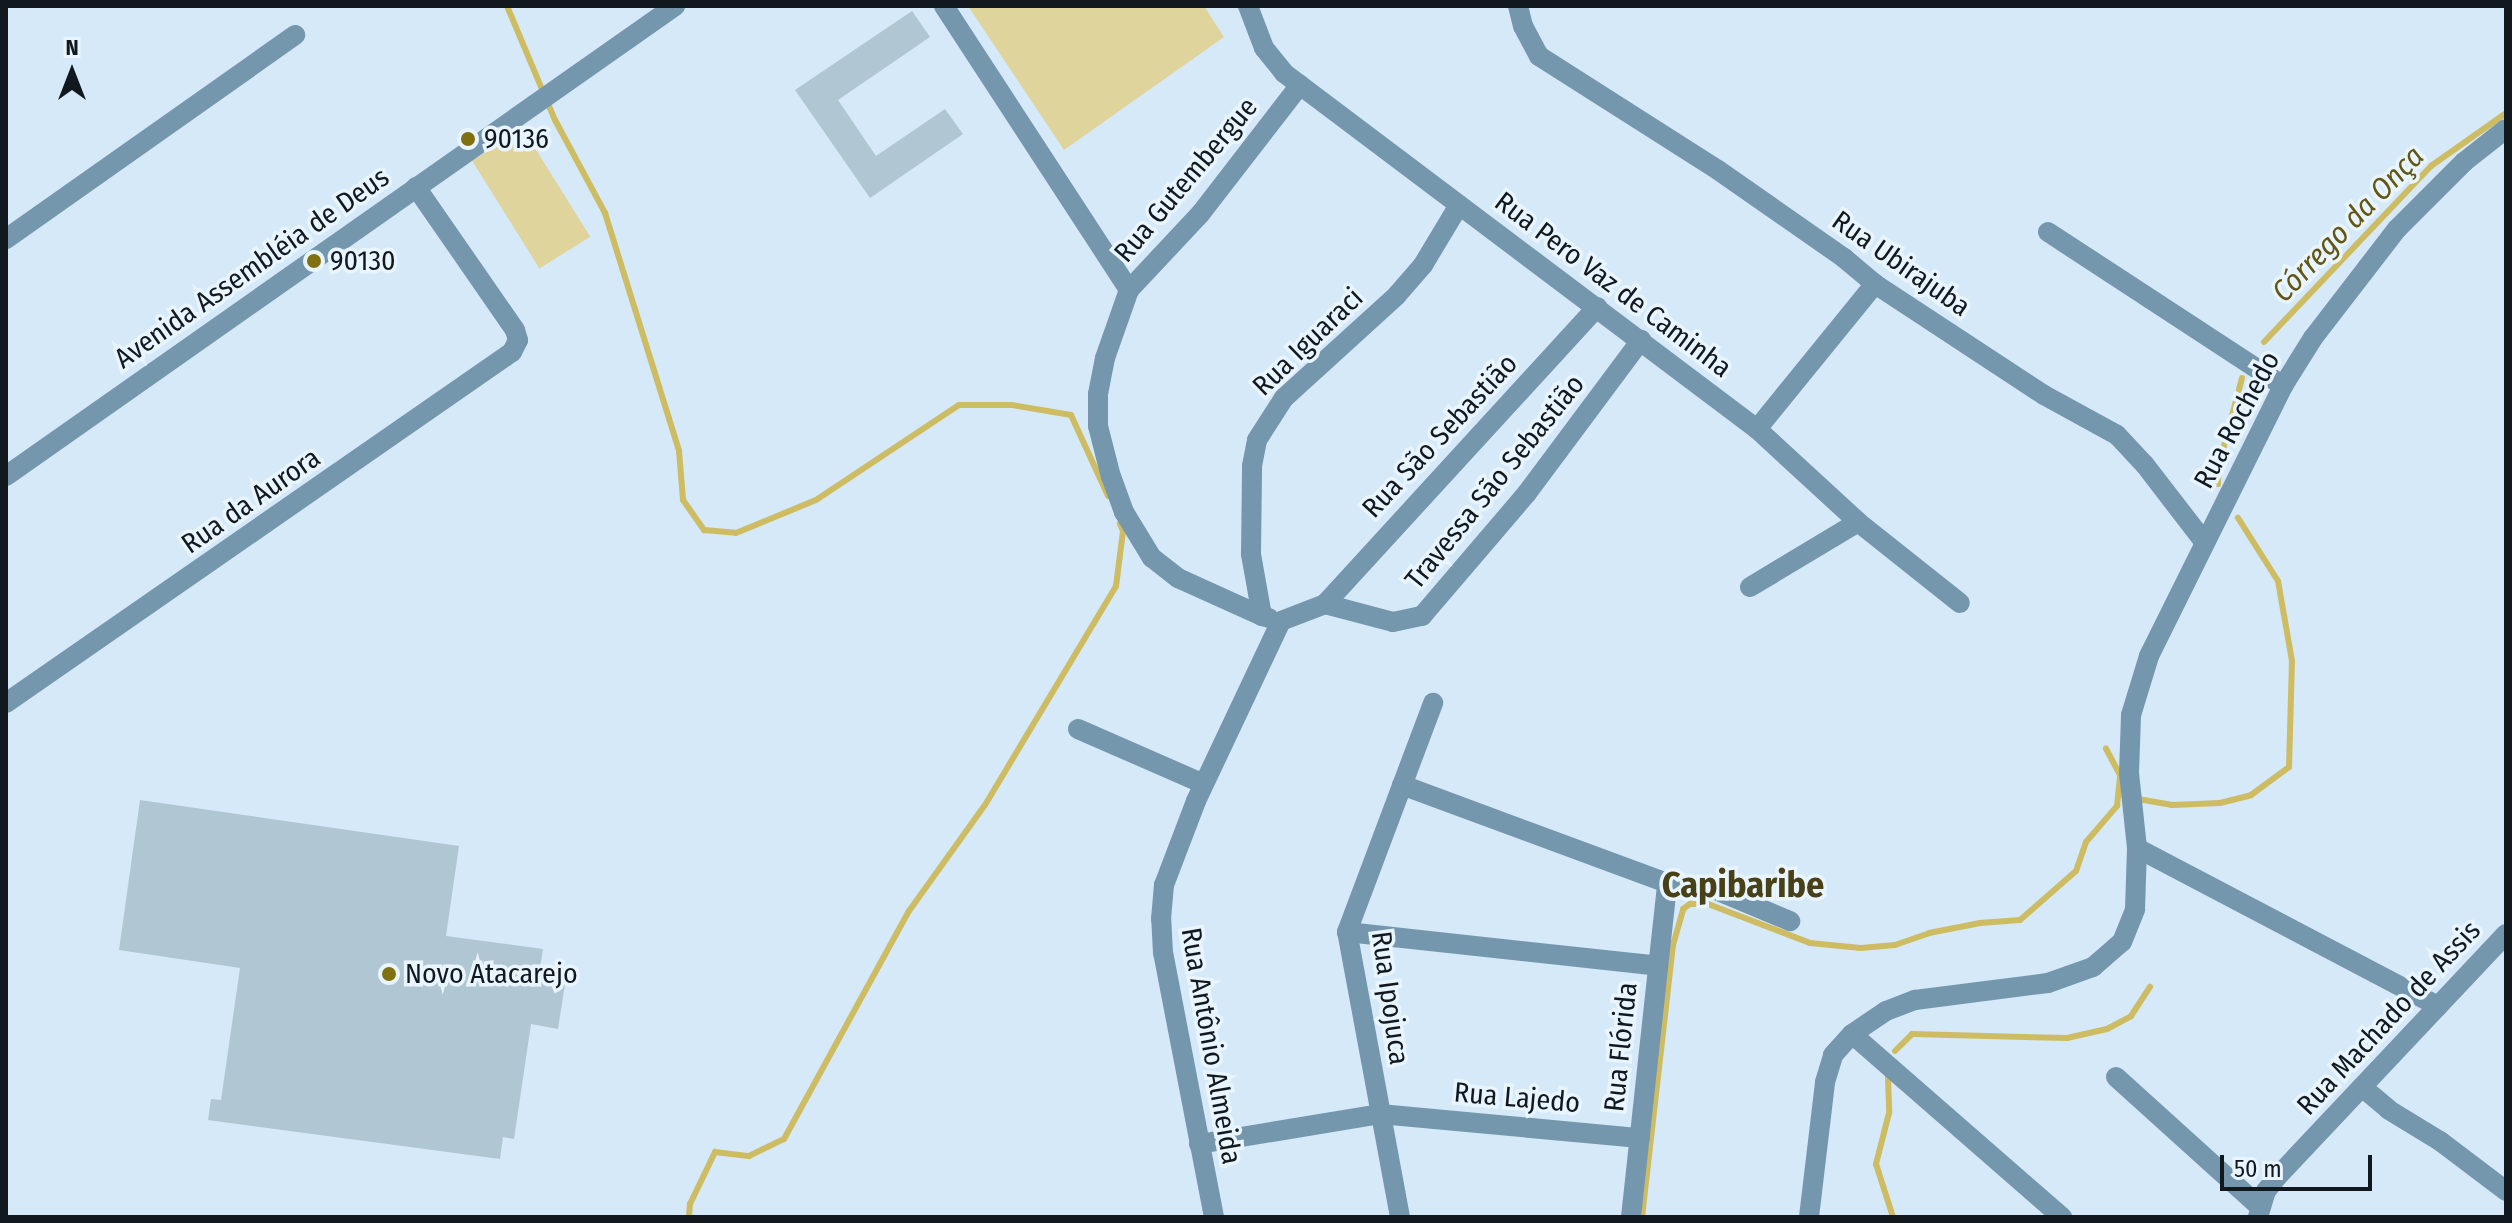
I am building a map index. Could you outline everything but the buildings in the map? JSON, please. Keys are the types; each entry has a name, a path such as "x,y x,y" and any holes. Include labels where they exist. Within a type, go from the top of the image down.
{"street":[{"name":"Avenida Assembléia de Deus","path":"6,476 675,6"},
{"path":"944,6 1129,290"},
{"name":"Rua Pero Vaz de Caminha","path":"1248,6 1269,56 1300,85 1757,429 1858,522 1960,603"},
{"name":"Rua Ubirajuba","path":"1518,6 1523,26 1539,56 1718,170 1844,258 1875,284 2044,395 2117,435 2145,465 2205,543"},
{"path":"6,239 295,35"},
{"name":"Rua Gutembergue","path":"1271,618 1195,587 1152,558 1124,512 1102,451 1097,409 1105,358 1129,290 1201,213 1300,85"},
{"name":"Rua Rochedo","path":"1852,1034 1886,1011 1915,1000 2048,983 2093,967 2122,942 2135,909 2137,848 2130,785 2131,715 2149,656 2283,386 2313,338 2397,229 2464,162 2506,129"},
{"name":"Rua da Aurora","path":"6,703 504,359 515,348 518,336 416,187"},
{"name":"Rua Iguaraci","path":"1271,618 1250,520 1252,466 1262,430 1284,398 1397,295 1423,265 1459,205"},
{"path":"2048,232 2283,386"},
{"path":"1757,429 1875,284"},
{"name":"Rua São Sebastião","path":"1325,604 1597,307"},
{"name":"Travessa São Sebastião","path":"1325,604 1393,622 1422,616 1535,483 1641,340"},
{"path":"1750,587 1858,522"},
{"path":"1271,618 1325,604"},
{"name":"Rua Antônio Almeida","path":"1214,1217 1163,953 1161,919 1164,885 1271,618"},
{"name":"Rua Ipojuca","path":"1400,1217 1347,932 1433,703"},
{"path":"1078,729 1204,784"},
{"path":"1402,785 1667,883 1711,888 1790,921"},
{"path":"2137,848 2438,1006"},
{"name":"Rua Flórida","path":"1631,1217 1667,883"},
{"path":"1347,932 1658,966"},
{"name":"Rua Machado de Assis","path":"2258,1212 2277,1177 2506,934"},
{"path":"1809,1217 1825,1082 1833,1055 1852,1034 2062,1217"},
{"path":"2116,1077 2258,1212"},
{"path":"2362,1087 2389,1110 2440,1141 2506,1191"},
{"name":"Rua Lajedo","path":"1199,1144 1380,1114 1640,1138"}],"shaded area":[{"path":"968,6 1204,6 1224,37 1064,150"},
{"path":"523,129 590,237 539,268 472,161"}],"waterway":[{"path":"507,6 555,120 605,213 679,451 683,500 704,530 736,533 816,500 959,405 1012,405 1071,415 1108,496"},
{"name":"Córrego da Onça","path":"2264,342 2431,166 2506,113"},
{"path":"2218,484 2219,465 2242,378"},
{"path":"2138,799 2172,805 2220,803 2251,795 2289,767 2292,661 2278,581 2238,518"},
{"path":"689,1217 690,1204 715,1152 749,1156 784,1139 909,911 985,805 1116,586 1123,531 1120,524"},
{"path":"1642,1217 1673,945 1683,909 1690,904 1708,904 1810,943 1861,948 1895,945 1929,933 1980,923 2020,920 2076,871 2086,842 2117,806 2120,775 2106,749"},
{"path":"1895,1051 1912,1034 2067,1038 2107,1029 2131,1016 2150,987"},
{"path":"1888,1077 1889,1113 1876,1164 1893,1217"}],"place":[{"name":"90136","path":"468,139"},
{"name":"90130","path":"314,261"},
{"name":"Novo Atacarejo","path":"389,974"}],"district":[{"name":"Capibaribe","path":"1743,886"}]}
